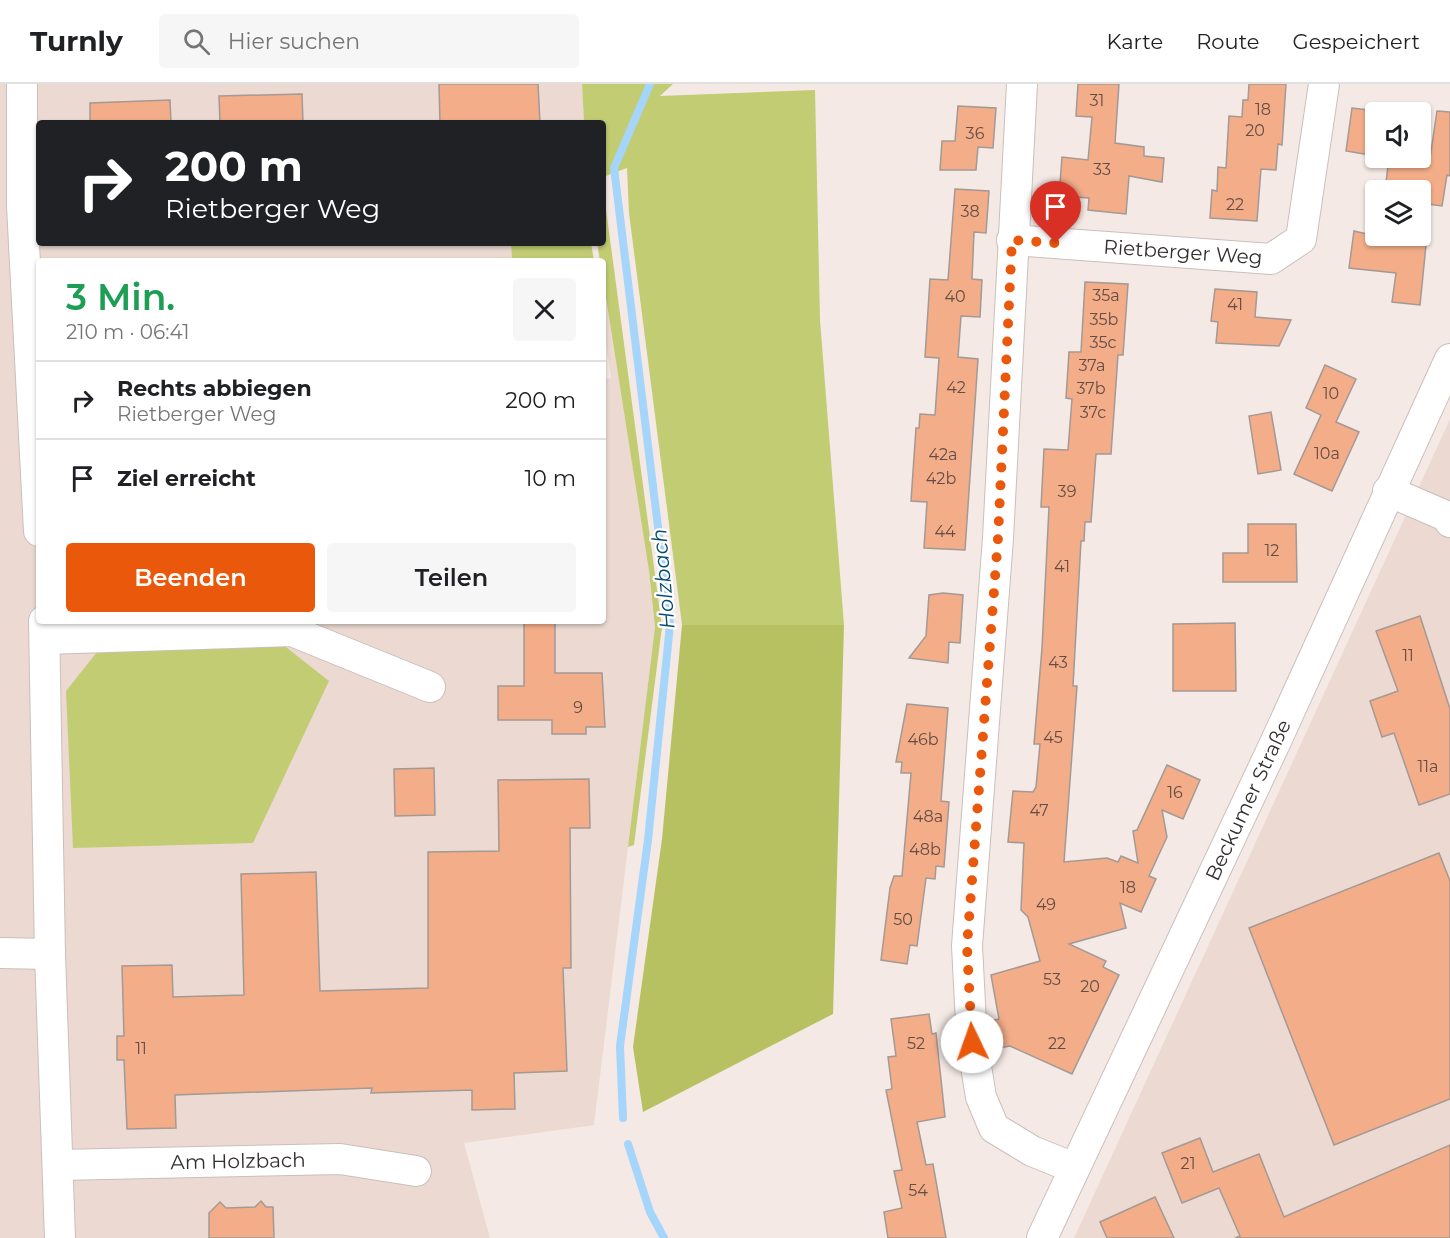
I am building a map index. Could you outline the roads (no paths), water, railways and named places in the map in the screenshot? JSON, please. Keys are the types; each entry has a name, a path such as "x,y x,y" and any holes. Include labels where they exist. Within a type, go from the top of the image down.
{"street":[{"path":"22,84 11,206 36,496"},
{"path":"1022,84 998,538 967,946 972,1042 981,1097 994,1128 1032,1151 1074,1168"},
{"name":"Rietberger Weg","path":"1012,240 1271,260 1301,238 1324,84"},
{"name":"Beckumer Straße","path":"1042,1238 1276,741 1450,359"},
{"path":"1388,491 1446,516 1450,522"},
{"path":"60,1238 50,954 44,630 292,631 430,687"},
{"path":"0,953 50,954"},
{"name":"Am Holzbach","path":"59,1165 340,1159 416,1171"}],"waterway":[{"name":"Holzbach","path":"623,1118 620,1046 648,840 670,625 614,168 650,84"},
{"name":"Holzbach","path":"628,1144 650,1212 664,1238"}]}
